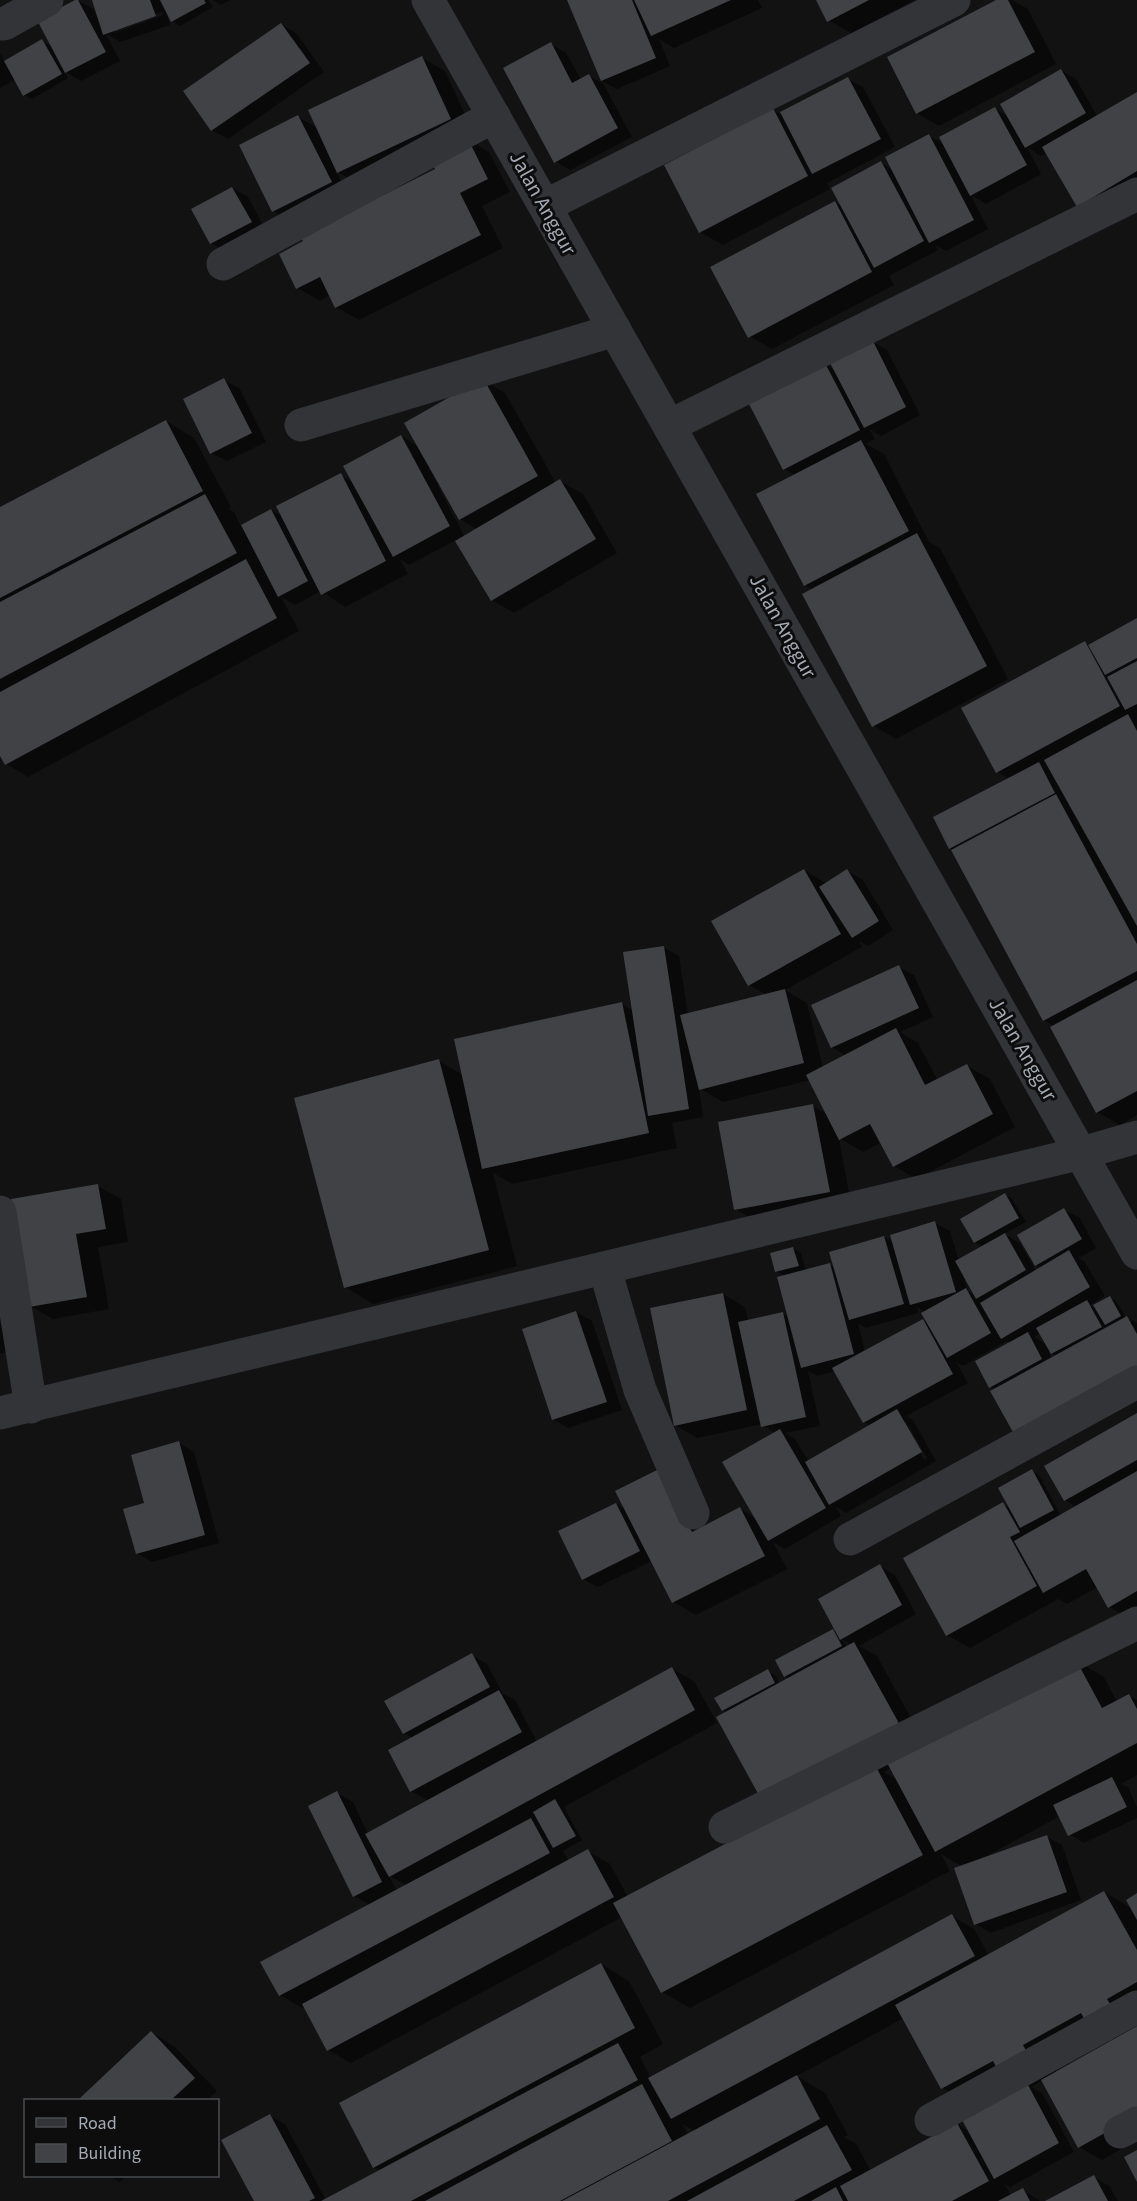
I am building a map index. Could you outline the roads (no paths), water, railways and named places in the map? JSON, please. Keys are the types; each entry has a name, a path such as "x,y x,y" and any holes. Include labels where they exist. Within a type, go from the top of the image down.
{"street":[{"path":"0,24 4,24 47,0"},
{"name":"Jalan Anggur","path":"428,0 1137,1253"},
{"path":"544,206 954,0"},
{"path":"223,264 494,116"},
{"path":"669,426 1137,194"},
{"path":"301,425 615,330"},
{"path":"0,1212 15,1410 1082,1153 1137,1137"},
{"path":"605,1269 640,1390 693,1513"},
{"path":"850,1539 1137,1382"},
{"path":"725,1827 1137,1623"},
{"path":"931,2120 1137,2007"}]}
